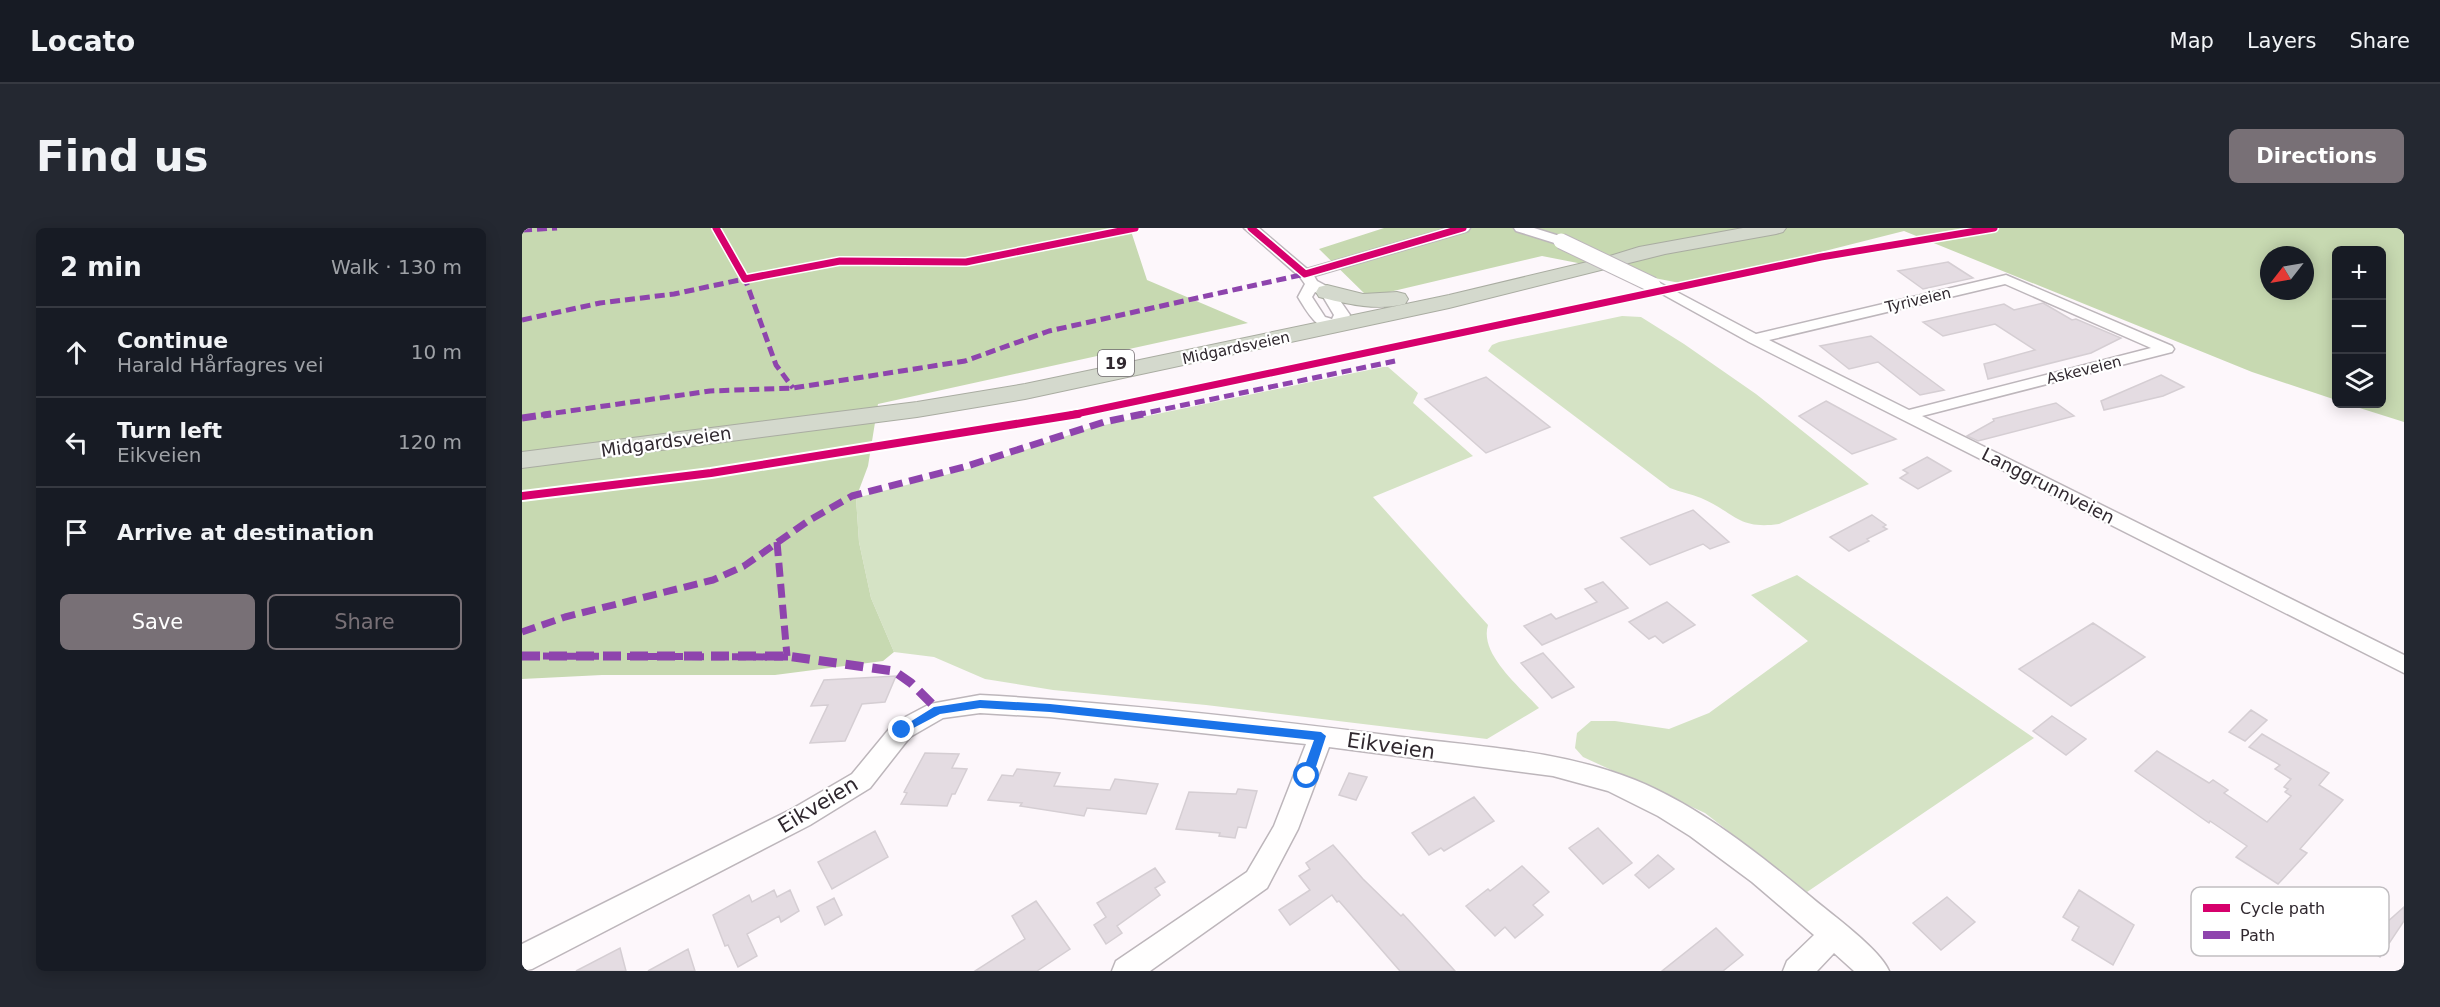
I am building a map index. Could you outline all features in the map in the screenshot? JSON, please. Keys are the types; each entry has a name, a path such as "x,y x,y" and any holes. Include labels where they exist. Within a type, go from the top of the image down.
{"highway":[{"name":"Midgardsveien","path":"522,460 809,422 857,418 1074,381 1422,297 1586,262 1776,228"},
{"name":"Midgardsveien","path":"1333,320 1594,267 1658,250"},
{"name":"19","path":"1315,283 1363,301 1422,297"}],"street":[{"path":"1251,228 1315,283 1333,320"},
{"path":"1333,320 1305,297 1315,283 1463,228"},
{"name":"Langgrunnveien","path":"1521,228 1561,241 1653,285 1754,339 2404,665"},
{"name":"Tyriveien","path":"1754,339 2007,279 2078,310"},
{"name":"Askeveien","path":"1908,415 2166,350 2078,310"},
{"name":"Eikveien","path":"522,959 801,818 861,781 902,730 938,710 980,704 1050,708 1321,736 1553,766 1582,773 1636,792 1696,827 1749,865 1875,971"},
{"path":"1126,971 1257,880 1274,852 1307,776 1321,736"},
{"path":"1797,971 1833,935"}],"green space":[{"path":"522,228 1130,228 1147,280 1248,323 878,404 868,466 856,498 859,542 871,598 894,652 883,661 775,675 602,675 522,679"},
{"path":"1384,228 2404,228 2404,422 2360,408 2386,408 2386,246 2332,246 2332,399 2252,372 1904,231 1690,285 1542,256 1368,297 1319,249"},
{"path":"1622,316 1641,317 1684,344 1756,394 1869,484 1779,524 1765,525 1745,522 1701,498 1670,488 1488,351 1492,345 1499,342"},
{"path":"1388,367 1418,393 1413,403 1473,456 1373,497 1488,625 1487,636 1495,658 1503,670 1539,708 1487,739 1206,705 1053,690 985,679 934,657 894,652 871,598 859,542 856,498 972,468 1090,428"},
{"path":"1797,575 2034,738 1807,892 1705,813 1583,757 1575,748 1577,733 1591,721 1615,721 1669,729 1709,713 1808,641 1751,595"}],"building":[{"path":"1948,262 1973,278 1923,289 1898,271"},
{"path":"2043,303 2072,320 2076,319 2121,338 2091,353 1988,379 1984,364 2035,350 1995,324 1943,336 1923,322 2004,304 2014,310"},
{"path":"1871,336 1944,390 1920,395 1878,362 1849,369 1820,346"},
{"path":"2161,375 2184,387 2163,396 2104,410 2101,401"},
{"path":"1486,377 1550,427 1486,453 1425,399"},
{"path":"1826,401 1896,439 1852,454 1799,416"},
{"path":"2056,403 2074,416 1978,441 1967,436 1994,421 1993,419"},
{"path":"1927,457 1951,471 1918,489 1900,478 1908,473 1903,470"},
{"path":"1693,510 1729,542 1710,549 1703,544 1650,565 1621,538"},
{"path":"1872,515 1886,525 1883,527 1887,529 1867,539 1869,541 1849,551 1830,537"},
{"path":"1603,582 1628,608 1542,645 1524,626 1551,614 1556,619 1597,602 1585,589"},
{"path":"1667,602 1695,625 1663,643 1655,636 1649,639 1629,622"},
{"path":"2093,623 2145,657 2071,706 2019,669"},
{"path":"1543,653 1574,687 1552,698 1521,663"},
{"path":"896,676 885,702 862,704 845,741 810,743 828,705 811,706 824,680"},
{"path":"2251,710 2267,720 2245,741 2229,732"},
{"path":"2052,716 2086,739 2066,755 2033,731"},
{"path":"2262,734 2329,773 2319,785 2343,800 2300,849 2307,853 2278,884 2236,857 2247,846 2210,821 2209,823 2135,771 2157,751 2209,783 2213,780 2228,790 2224,793 2267,822 2291,796 2285,792 2288,789 2284,787 2291,779 2275,769 2280,765 2249,747"},
{"path":"925,753 959,754 952,768 967,769 947,806 901,804 907,793 904,792"},
{"path":"1017,769 1060,773 1054,786 1110,790 1115,779 1158,784 1146,814 1087,808 1084,816 1020,806 1022,803 988,800 1002,775 1013,776"},
{"path":"1349,773 1367,777 1356,800 1339,795"},
{"path":"1238,789 1257,791 1246,828 1238,827 1235,838 1219,836 1220,833 1176,829 1189,792 1236,794"},
{"path":"1474,797 1494,821 1444,851 1441,848 1429,855 1412,833"},
{"path":"1598,828 1632,863 1603,884 1569,848"},
{"path":"875,831 888,857 832,889 818,862"},
{"path":"1333,845 1363,879 1401,916 1403,914 1455,971 1400,971 1332,895 1290,925 1279,910 1310,890 1299,876 1310,869 1306,863"},
{"path":"1658,855 1674,869 1649,888 1635,875"},
{"path":"1522,866 1549,892 1533,905 1543,915 1515,938 1505,927 1495,936 1466,906"},
{"path":"1155,868 1165,882 1155,888 1160,895 1117,926 1122,933 1106,944 1094,925 1106,917 1097,903"},
{"path":"774,890 777,897 790,890 799,911 781,922 779,916 747,934 757,956 738,967 728,945 725,946 713,915 749,895 752,902"},
{"path":"2079,890 2134,925 2113,965 2072,940 2079,927 2063,917"},
{"path":"1947,897 1975,922 1941,950 1913,923"},
{"path":"834,898 842,915 825,925 817,907"},
{"path":"1036,901 1070,949 1037,971 975,971 1025,939 1012,916"},
{"path":"2404,907 2404,921 2389,944 2389,920"},
{"path":"1716,928 1743,955 1723,971 1662,971"},
{"path":"620,948 626,971 576,971"},
{"path":"688,949 695,971 648,971"}],"marked path":[{"path":"522,230 557,228"},
{"path":"522,418 710,391 793,388 965,361 1049,331 1305,274"},
{"path":"744,276 776,365 793,388"},
{"path":"522,320 600,303 674,294 749,278"},
{"path":"522,632 565,617 713,580 744,566 808,521 852,496 964,467 1104,422 1395,361"},
{"path":"777,542 787,656"},
{"path":"522,656 787,656 894,671 911,683 938,710"}],"cycle path":[{"path":"716,228 745,279 840,261 966,262 1135,228"},
{"path":"1251,228 1305,274 1463,228"},
{"path":"522,496 711,473 1058,418 1821,257 1994,228"}],"route":[{"path":"902,730 938,710 980,704 1050,708 1321,736 1307,776"}]}
